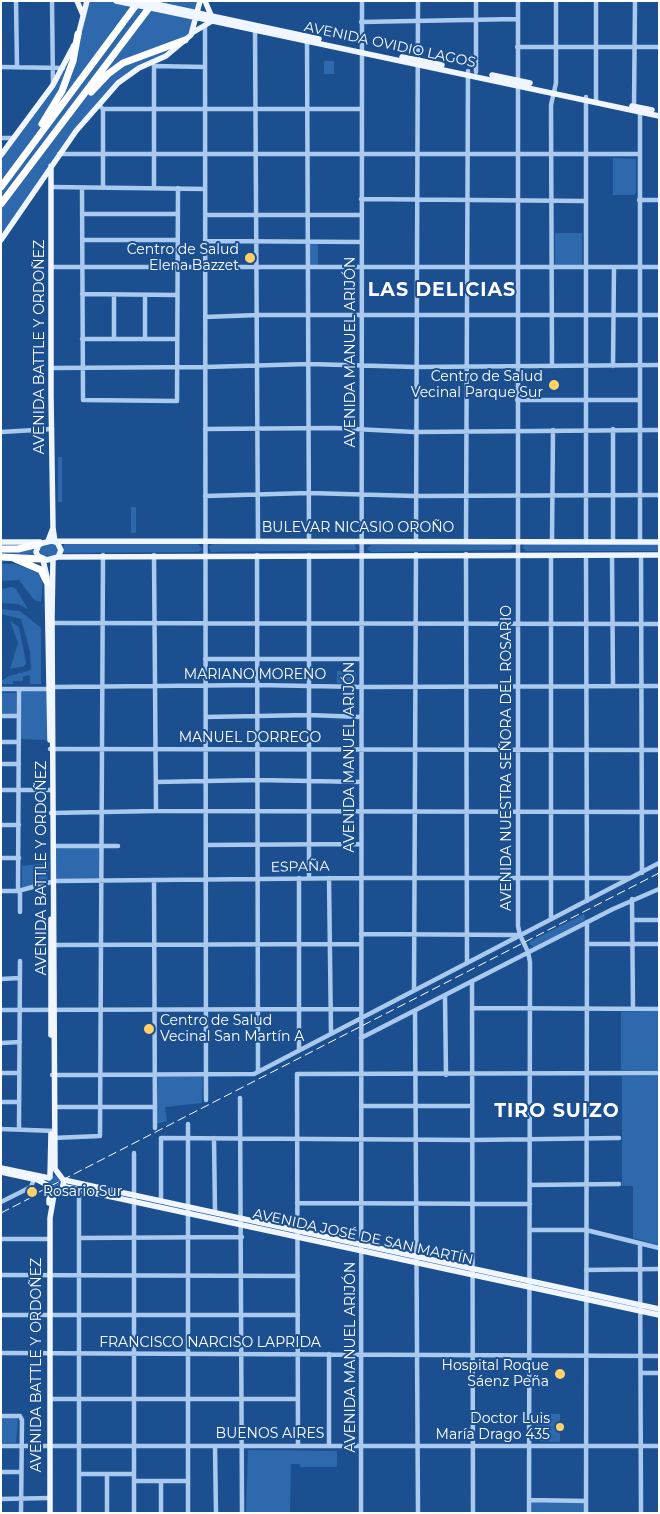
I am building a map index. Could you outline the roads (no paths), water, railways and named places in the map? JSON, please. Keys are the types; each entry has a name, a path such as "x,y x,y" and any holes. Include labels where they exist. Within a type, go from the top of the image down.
{"highway":[{"path":"1,187 141,1"},
{"path":"1,204 154,1"},
{"path":"34,142 62,91 73,60 78,34"},
{"path":"58,127 97,85 124,63 188,37"},
{"path":"1,549 18,549 43,542"},
{"path":"5,558 42,560"},
{"path":"5,558 41,570 47,582"}],"main road":[{"path":"77,1 82,15"},
{"path":"1,155 53,85 63,68 78,34 87,1"},
{"name":"AVENIDA OVIDIO LAGOS","path":"116,1 163,8 517,82"},
{"name":"AVENIDA OVIDIO LAGOS","path":"141,1 163,8"},
{"path":"188,37 197,15 200,1"},
{"path":"1,240 59,154 101,107 118,83 166,56 212,18 204,1"},
{"name":"AVENIDA OVIDIO LAGOS","path":"468,72 476,72 553,91 659,112"},
{"name":"AVENIDA OVIDIO LAGOS","path":"638,109 659,116"},
{"name":"AVENIDA BATTLE Y ORDOÑEZ","path":"52,166 51,368 53,528 56,542"},
{"name":"AVENIDA BATTLE Y ORDOÑEZ","path":"43,542 53,528"},
{"name":"BULEVAR NICASIO OROÑO","path":"56,542 518,540 659,542"},
{"path":"1,542 43,542 56,542 61,550 56,558 42,560 36,552 43,542"},
{"name":"BULEVAR NICASIO OROÑO","path":"56,558 103,555 659,555"},
{"name":"AVENIDA BATTLE Y ORDOÑEZ","path":"50,688 56,558"},
{"name":"AVENIDA BATTLE Y ORDOÑEZ","path":"42,560 47,582 52,749 53,1135 55,1169 62,1178 60,1191 51,1200 50,1218 50,1513"},
{"name":"AVENIDA BATTLE Y ORDOÑEZ","path":"52,749 50,790 54,846 53,882"},
{"name":"AVENIDA BATTLE Y ORDOÑEZ","path":"50,1218 48,1187 55,1107 53,1075"},
{"path":"1,1168 50,1177"},
{"path":"1,1172 34,1180 48,1187"},
{"name":"AVENIDA JOSÉ DE SAN MARTÍN","path":"50,1177 62,1178 133,1198 161,1200 188,1209 215,1212 242,1221"},
{"name":"AVENIDA JOSÉ DE SAN MARTÍN","path":"48,1187 60,1191 71,1187 188,1209 641,1308 659,1314"},
{"name":"AVENIDA JOSÉ DE SAN MARTÍN","path":"641,1308 659,1309"}],"street":[{"path":"16,1 17,67"},
{"path":"52,1 53,85"},
{"name":"AVENIDA MANUEL ARIJÓN","path":"361,1513 362,1"},
{"path":"416,540 416,62 418,1"},
{"path":"476,1 476,72"},
{"name":"AVENIDA NUESTRA SEÑORA DEL ROSARIO","path":"518,1 518,878 520,935 528,952 530,1009 529,1513"},
{"path":"552,366 552,154 556,1"},
{"path":"596,1 596,100"},
{"path":"634,1 634,47 640,154 640,541"},
{"path":"361,22 517,19"},
{"path":"204,25 206,268 206,1100"},
{"path":"255,27 257,109 258,540"},
{"path":"307,38 309,153 309,540"},
{"path":"517,47 659,47"},
{"path":"154,188 152,64 205,67"},
{"path":"1,67 63,68"},
{"path":"466,540 468,72"},
{"path":"586,98 586,541"},
{"path":"103,188 101,107 154,110 361,109"},
{"path":"1,138 14,138"},
{"path":"59,154 640,154"},
{"path":"52,187 205,189"},
{"path":"82,188 83,400 177,401 178,188"},
{"path":"361,200 586,201"},
{"path":"639,200 659,200"},
{"path":"82,214 178,214"},
{"path":"205,215 361,215"},
{"path":"82,240 177,240"},
{"path":"205,241 309,240 362,242"},
{"path":"52,267 659,267"},
{"path":"613,366 614,267"},
{"path":"82,294 177,295"},
{"path":"114,294 114,339"},
{"path":"145,294 145,339"},
{"path":"205,317 257,315 659,315"},
{"path":"82,339 177,339"},
{"path":"51,368 205,367 257,364 416,367 659,365"},
{"path":"518,400 640,400"},
{"path":"205,429 309,428 415,432 659,430"},
{"path":"1,432 52,429"},
{"path":"613,429 613,542"},
{"path":"552,430 552,541"},
{"path":"205,496 309,493 415,496 659,495"},
{"path":"414,990 416,554"},
{"path":"466,554 467,963"},
{"path":"551,554 551,919"},
{"path":"586,554 586,901"},
{"path":"612,554 614,685"},
{"path":"1,1130 19,1129 53,1135 100,1136 103,555"},
{"path":"154,555 156,810"},
{"path":"256,1073 258,1009 257,555"},
{"path":"309,555 309,878"},
{"path":"641,555 640,812 642,873"},
{"path":"52,623 415,624 586,622 659,624"},
{"path":"205,659 362,659"},
{"name":"MARIANO MORENO","path":"1,689 102,686 206,687 309,685 361,687 659,686"},
{"path":"19,689 20,912"},
{"path":"206,717 309,715 361,717"},
{"path":"1,716 19,716"},
{"path":"1,742 19,742"},
{"name":"MANUEL DORREGO","path":"52,749 659,750"},
{"path":"1,764 19,764"},
{"path":"156,782 258,780 361,782"},
{"path":"1,790 50,790"},
{"path":"52,813 156,810 258,812 659,812"},
{"path":"1,825 19,825"},
{"path":"206,844 361,844"},
{"path":"54,846 118,846"},
{"path":"1,858 19,858"},
{"path":"53,1075 256,1073 331,1032 659,863"},
{"path":"298,878 299,1050"},
{"name":"ESPAÑA","path":"1,891 19,891 53,882 298,878 630,878"},
{"path":"329,878 331,1032"},
{"path":"154,880 155,1128"},
{"path":"361,1038 632,899 659,889"},
{"path":"632,899 633,1009"},
{"path":"632,920 659,920"},
{"path":"586,922 586,1513"},
{"path":"361,934 414,936 520,935"},
{"path":"53,945 361,944"},
{"path":"587,944 659,944"},
{"path":"19,1129 20,961"},
{"path":"1,979 20,978"},
{"path":"472,982 473,1513"},
{"path":"445,996 446,1075"},
{"path":"473,1008 659,1009"},
{"path":"1,1010 361,1009"},
{"path":"415,1011 418,1513"},
{"path":"1,1043 20,1042"},
{"path":"1,1073 19,1073"},
{"path":"298,1446 297,1074 659,1074"},
{"path":"240,1098 242,1513"},
{"path":"1,1102 19,1102"},
{"path":"361,1106 472,1106"},
{"path":"55,1107 155,1107"},
{"path":"188,1124 188,1513"},
{"path":"161,1200 161,1138 530,1140 619,1138"},
{"path":"214,1138 215,1212"},
{"path":"134,1152 134,1513"},
{"path":"1,1202 31,1188 34,1180"},
{"path":"530,1185 619,1184"},
{"path":"79,1190 79,1513"},
{"path":"297,1204 530,1204"},
{"path":"530,1230 586,1230 659,1248"},
{"path":"79,1238 242,1237"},
{"path":"1,1239 50,1239"},
{"path":"640,1244 641,1513"},
{"path":"586,1270 659,1269"},
{"path":"1,1275 298,1276"},
{"path":"1,1315 298,1314"},
{"name":"FRANCISCO NARCISO LAPRIDA","path":"1,1354 659,1356"},
{"path":"328,1446 329,1354"},
{"path":"641,1373 659,1373"},
{"path":"50,1400 298,1399"},
{"path":"1,1416 20,1416 22,1420 21,1513"},
{"name":"BUENOS AIRES","path":"1,1446 659,1446"},
{"path":"215,1446 216,1513"},
{"path":"1,1472 21,1472"},
{"path":"80,1474 134,1474"},
{"path":"107,1474 107,1513"},
{"path":"134,1481 188,1481"},
{"path":"162,1481 162,1513"},
{"path":"1,1498 50,1498"},
{"path":"529,1500 586,1501"}],"railway":[{"path":"39,1192 659,873"},
{"path":"1,1213 34,1196"}],"place":[{"name":"Centro de Salud Elena Bazzet","path":"250,258"},
{"name":"Centro de Salud Vecinal Parque Sur","path":"554,385"},
{"name":"Centro de Salud Vecinal San Martín A","path":"149,1029"},
{"name":"Rosario Sur","path":"32,1192"},
{"name":"Hospital Roque Sáenz Peña","path":"560,1374"},
{"name":"Doctor Luis María Drago 435","path":"560,1427"}],"district":[{"name":"LAS DELICIAS","path":"442,290"},
{"name":"TIRO SUIZO","path":"557,1111"}]}
